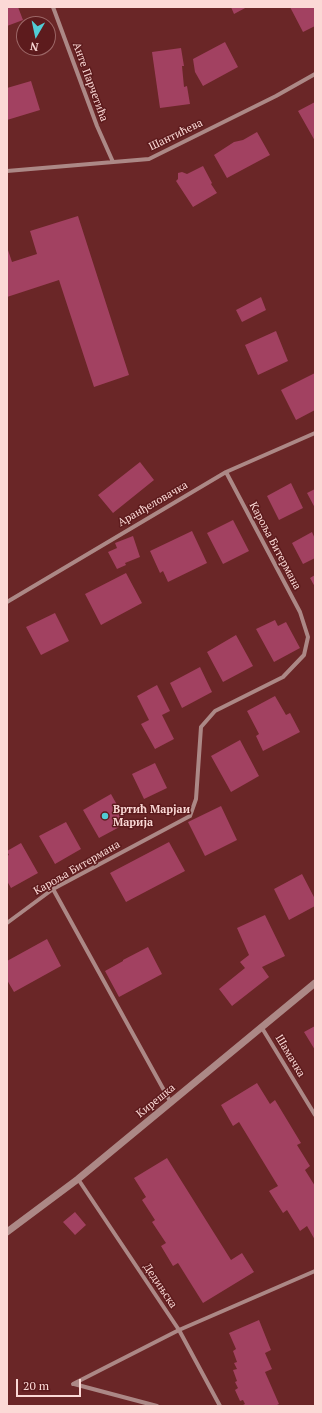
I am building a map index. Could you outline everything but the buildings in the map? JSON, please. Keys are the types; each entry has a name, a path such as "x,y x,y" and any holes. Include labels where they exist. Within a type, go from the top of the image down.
{"street":[{"name":"Анте Парчетића","path":"53,7 97,126 113,162"},
{"name":"Шантићева","path":"7,172 149,159 276,96 315,74"},
{"name":"Аранђеловачка","path":"7,602 226,472 315,433"},
{"name":"Кароља Битермана","path":"7,923 53,890 190,816 196,799 201,726 215,711 283,677 304,655 308,637 300,612 226,472"},
{"path":"53,890 171,1104"},
{"name":"Кирешка","path":"7,1232 78,1179 171,1104 315,983"},
{"name":"Шамачка","path":"262,1028 315,1114"},
{"name":"Дедињска","path":"78,1179 179,1330 220,1406"},
{"path":"157,1406 73,1384 179,1330 315,1271"}],"place":[{"name":"Вртић Марјаи Марија","path":"105,816"}]}
